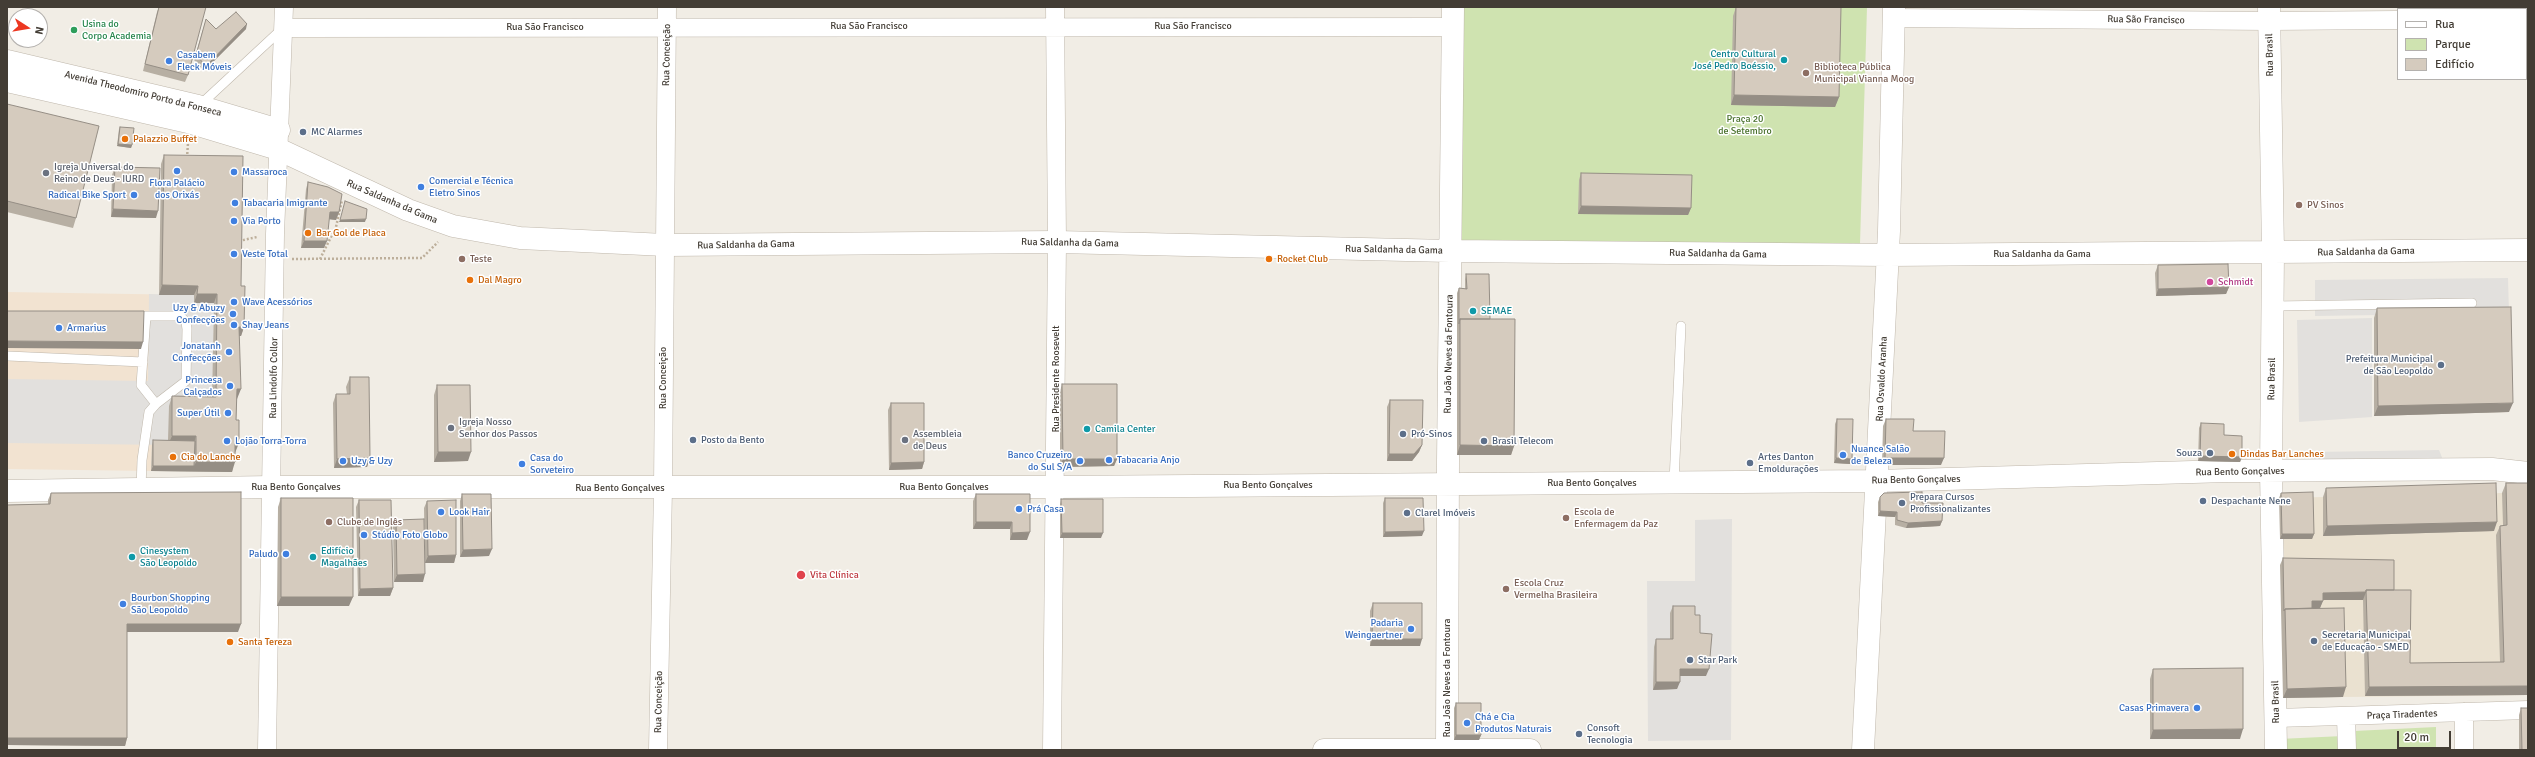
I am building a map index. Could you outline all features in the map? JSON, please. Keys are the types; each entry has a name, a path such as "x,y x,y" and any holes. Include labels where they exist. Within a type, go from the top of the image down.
{"street":[{"name":"Rua Lindolfo Collor","path":"267,750 275,260 284,7"},
{"name":"Rua Conceição","path":"658,750 663,488 667,7"},
{"name":"Rua Presidente Roosevelt","path":"1052,750 1057,242 1055,7"},
{"name":"Rua São Francisco","path":"1894,12 2269,14 2397,20"},
{"name":"Rua Osvaldo Aranha","path":"1863,750 1888,256 1894,12"},
{"name":"Rua Brasil","path":"2269,14 2273,252 2271,471 2277,718 2276,750"},
{"name":"Rua São Francisco","path":"284,28 1055,26 1453,17"},
{"name":"Rua João Neves da Fontoura","path":"1447,749 1453,17"},
{"name":"Avenida Theodomiro Porto da Fonseca","path":"7,61 279,139"},
{"name":"Avenida Theodomiro Porto da Fonseca","path":"7,81 193,114"},
{"name":"Rua Saldanha da Gama","path":"279,139 342,180 408,210 453,226 520,238 665,245 1057,242 1450,251 1888,256 2528,250"},
{"path":"2492,469 2528,462"},
{"name":"Rua Bento Gonçalves","path":"7,491 272,487 1055,487 1876,481 2271,471 2492,469 2528,473"},
{"name":"Praça Tiradentes","path":"2277,718 2528,710"},
{"path":"2464,712 2464,750"},
{"path":"2346,717 2347,750"},
{"path":"1324,750 1530,750"}],"lane":[{"path":"193,114 284,28"},
{"path":"2273,306 2472,303"},
{"path":"123,316 180,316 186,322 187,329 186,381 156,404 149,412 142,460 141,489"},
{"path":"146,316 141,385 156,404"},
{"path":"1674,482 1681,326"},
{"path":"8,356 143,362"}],"path":[{"path":"320,259 336,227 342,199 342,180"},
{"path":"275,260 422,258 453,226"}],"shaded area":[{"path":"2508,278 2509,313 2315,316 2315,280"},
{"path":"7,292 194,295 194,303 214,303 168,445 152,445 151,471 7,469"},
{"path":"149,294 194,295 194,303 214,303 212,406 168,445 7,443 7,379 148,381"},
{"path":"2372,318 2372,417 2299,422 2297,320"},
{"path":"2439,450 2445,465 2305,466 2315,452"},
{"path":"2502,493 2528,695 2343,697 2341,617 2282,618 2279,498"},
{"name":"Star Park","path":"1732,519 1731,740 1648,741 1647,581 1695,581 1695,520"}],"green space":[{"name":"Praça 20 de Setembro","path":"1456,7 1867,7 1860,244 1453,241"},
{"path":"2436,727 2436,750 2355,750 2354,731"},
{"path":"2343,736 2344,750 2280,750 2279,739"}],"building":[{"path":"159,7 206,7 188,75 145,64"},
{"name":"Centro Cultural José Pedro Boéssio,","path":"1736,7 1841,7 1839,97 1734,95"},
{"path":"236,12 247,24 206,66 196,55 206,19 216,29"},
{"name":"Igreja Universal do Reino de Deus - IURD","path":"7,104 99,126 76,218 7,201"},
{"path":"120,127 134,128 132,145 118,144"},
{"path":"164,155 243,156 241,286 245,286 244,327 239,327 241,389 237,389 236,420 239,420 239,443 235,443 235,462 196,462 196,436 172,436 172,396 216,397 217,294 197,294 198,286 162,285"},
{"path":"115,167 160,168 158,211 113,209"},
{"path":"1581,173 1692,175 1691,208 1581,206"},
{"path":"308,182 328,187 342,194 339,212 330,212 327,241 304,241"},
{"path":"345,201 367,209 366,219 340,220"},
{"path":"2228,264 2229,287 2158,289 2158,265"},
{"name":"SEMAE","path":"1466,274 1489,274 1490,319 1460,319 1459,324 1459,288 1467,289"},
{"name":"Prefeitura Municipal de São Leopoldo","path":"2511,307 2513,403 2378,406 2377,308"},
{"path":"7,311 144,311 143,342 7,341"},
{"path":"1460,319 1515,319 1514,446 1460,445"},
{"path":"350,377 369,377 370,458 337,459 336,394 350,394"},
{"name":"Camila Center","path":"1062,384 1117,384 1117,459 1063,459"},
{"name":"Igreja Nosso Senhor dos Passos","path":"437,385 470,385 471,452 438,452"},
{"path":"1390,400 1423,400 1422,445 1414,454 1389,454"},
{"name":"Assembleia de Deus","path":"891,403 924,403 924,462 891,463"},
{"path":"1837,419 1853,419 1852,459 1836,458"},
{"path":"1886,419 1914,419 1913,431 1945,431 1944,458 1885,458"},
{"path":"2201,423 2224,424 2224,435 2242,436 2242,457 2200,456"},
{"path":"153,440 195,441 194,466 153,466"},
{"path":"2496,483 2497,522 2327,526 2326,488"},
{"path":"2506,483 2528,483 2528,686 2369,687 2366,590 2411,590 2410,663 2504,662 2500,526 2507,525"},
{"name":"Bourbon Shopping São Leopoldo","path":"241,492 241,624 127,624 127,738 7,738 7,505 50,504 51,493"},
{"path":"1922,492 1922,503 1943,503 1942,521 1908,523 1897,520 1897,512 1880,511 1880,497 1884,493"},
{"path":"2313,492 2314,534 2282,534 2281,493"},
{"path":"462,494 491,494 492,549 463,550"},
{"path":"976,494 1030,494 1030,532 1012,533 1012,522 976,522"},
{"name":"Edifício Magalhães","path":"281,498 353,498 353,597 281,597"},
{"path":"1385,498 1423,498 1424,531 1385,532"},
{"path":"1061,499 1103,499 1103,533 1062,533"},
{"path":"359,500 391,500 393,588 360,589"},
{"path":"456,500 456,555 428,556 427,501"},
{"path":"424,519 425,574 397,575 396,520"},
{"path":"2283,558 2394,560 2394,590 2323,593 2323,601 2312,601 2312,608 2285,609 2284,611"},
{"path":"1373,603 1422,603 1422,639 1372,639"},
{"path":"1673,606 1695,606 1695,615 1700,615 1700,633 1712,634 1709,669 1680,669 1680,682 1656,682 1656,639 1673,639"},
{"path":"2344,608 2346,687 2287,689 2285,609"},
{"path":"2243,668 2243,729 2153,730 2153,669"},
{"path":"1456,703 1481,703 1481,735 1456,735"},
{"path":"2521,708 2528,708 2528,750 2522,750"}],"place":[{"name":"Usina do Corpo Academia","path":"74,30"},
{"name":"Centro Cultural José Pedro Boéssio,","path":"1784,60"},
{"name":"Casabem Fleck Móveis","path":"169,61"},
{"name":"Biblioteca Pública Municipal Vianna Moog","path":"1806,73"},
{"name":"MC Alarmes","path":"303,132"},
{"name":"Palazzio Buffet","path":"125,139"},
{"name":"Flora Palácio dos Orixás","path":"177,171"},
{"name":"Massaroca","path":"234,172"},
{"name":"Igreja Universal do Reino de Deus - IURD","path":"46,173"},
{"name":"Comercial e Técnica Eletro Sinos","path":"421,187"},
{"name":"Radical Bike Sport","path":"134,195"},
{"name":"Tabacaria Imigrante","path":"235,203"},
{"name":"PV Sinos","path":"2299,205"},
{"name":"Via Porto","path":"234,221"},
{"name":"Bar Gol de Placa","path":"308,233"},
{"name":"Veste Total","path":"234,254"},
{"name":"Teste","path":"462,259"},
{"name":"Rocket Club","path":"1269,259"},
{"name":"Dal Magro","path":"470,280"},
{"name":"Schmidt","path":"2210,282"},
{"name":"Wave Acessórios","path":"234,302"},
{"name":"SEMAE","path":"1473,311"},
{"name":"Uzy & Abuzy Confecções","path":"233,314"},
{"name":"Shay Jeans","path":"234,325"},
{"name":"Armarius","path":"59,328"},
{"name":"Jonatanh Confecções","path":"229,352"},
{"name":"Prefeitura Municipal de São Leopoldo","path":"2441,365"},
{"name":"Princesa Calçados","path":"230,386"},
{"name":"Super Útil","path":"228,413"},
{"name":"Igreja Nosso Senhor dos Passos","path":"451,428"},
{"name":"Camila Center","path":"1087,429"},
{"name":"Pró-Sinos","path":"1403,434"},
{"name":"Posto da Bento","path":"693,440"},
{"name":"Assembleia de Deus","path":"905,440"},
{"name":"Lojão Torra-Torra","path":"227,441"},
{"name":"Brasil Telecom","path":"1484,441"},
{"name":"Souza","path":"2210,453"},
{"name":"Dindas Bar Lanches","path":"2232,454"},
{"name":"Nuance Salão de Beleza","path":"1843,455"},
{"name":"Cia do Lanche","path":"173,457"},
{"name":"Tabacaria Anjo","path":"1109,460"},
{"name":"Uzy & Uzy","path":"343,461"},
{"name":"Banco Cruzeiro do Sul S/A","path":"1080,461"},
{"name":"Artes Danton Emoldurações","path":"1750,463"},
{"name":"Casa do Sorveteiro","path":"522,464"},
{"name":"Despachante Nene","path":"2203,501"},
{"name":"Prepara Cursos Profissionalizantes","path":"1902,503"},
{"name":"Prá Casa","path":"1019,509"},
{"name":"Look Hair","path":"441,512"},
{"name":"Clarel Imóveis","path":"1407,513"},
{"name":"Escola de Enfermagem da Paz","path":"1566,518"},
{"name":"Clube de Inglês","path":"329,522"},
{"name":"Stúdio Foto Globo","path":"364,535"},
{"name":"Paludo","path":"286,554"},
{"name":"Cinesystem São Leopoldo","path":"132,557"},
{"name":"Edifício Magalhães","path":"313,557"},
{"name":"Vita Clínica","path":"801,575"},
{"name":"Escola Cruz Vermelha Brasileira","path":"1506,589"},
{"name":"Bourbon Shopping São Leopoldo","path":"123,604"},
{"name":"Padaria Weingaertner","path":"1411,629"},
{"name":"Secretaria Municipal de Educação - SMED","path":"2314,641"},
{"name":"Santa Tereza","path":"230,642"},
{"name":"Star Park","path":"1690,660"},
{"name":"Casas Primavera","path":"2197,708"},
{"name":"Chá e Cia Produtos Naturais","path":"1467,723"},
{"name":"Consoft Tecnologia","path":"1579,734"}]}
